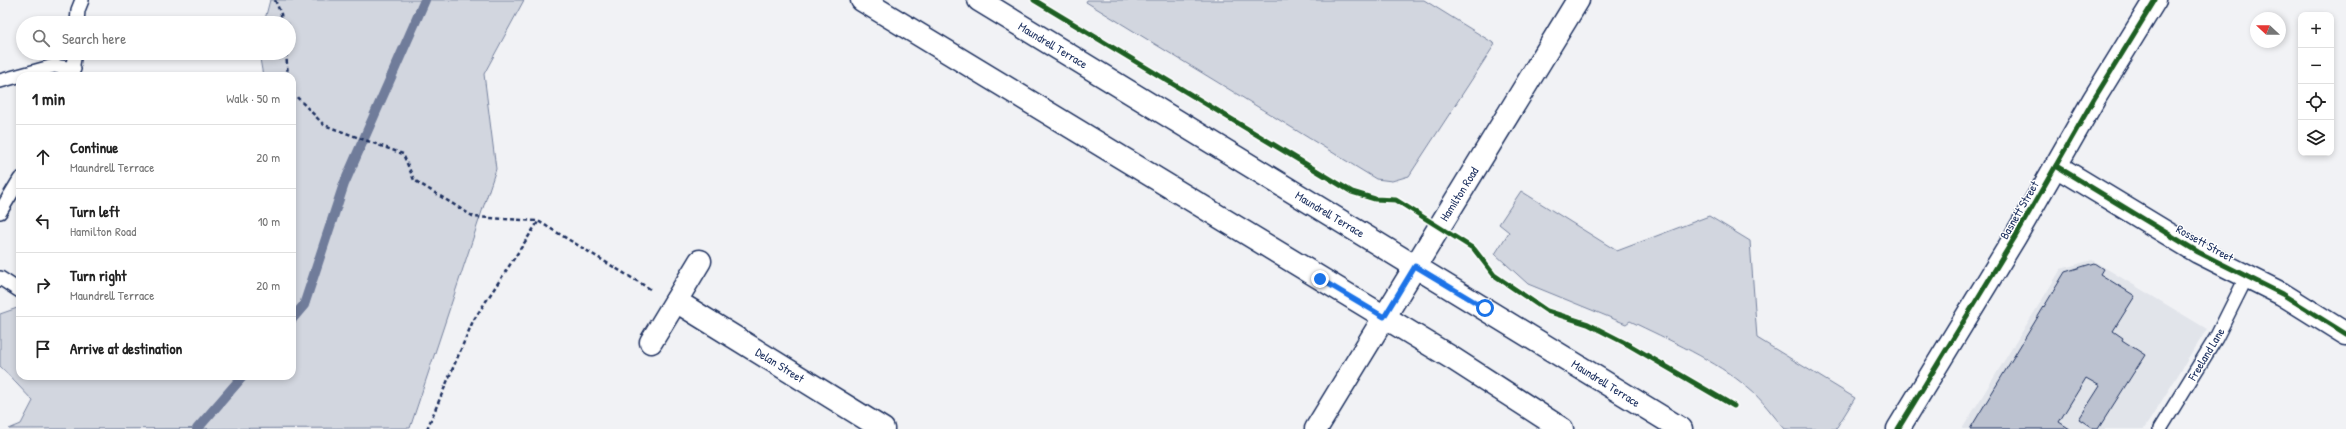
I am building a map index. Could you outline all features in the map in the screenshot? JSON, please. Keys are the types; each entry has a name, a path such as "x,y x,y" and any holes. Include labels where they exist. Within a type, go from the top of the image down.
{"main road":[{"path":"862,0 1384,317 1562,429"},
{"name":"Maundrell Terrace","path":"979,0 1681,429"},
{"name":"Hamilton Road","path":"1316,429 1578,0"},
{"name":"Basnett Street","path":"1898,429 2155,0"},
{"name":"Rossett Street","path":"2056,166 2198,252 2282,294 2346,334"},
{"path":"651,342 700,261"},
{"name":"Delan Street","path":"676,301 883,429"}],"lane":[{"path":"78,16 82,0"},
{"path":"73,72 74,60"},
{"path":"32,72 54,66 70,72"},
{"path":"0,81 16,77"},
{"path":"0,212 16,186"},
{"name":"Freeland Lane","path":"2160,429 2216,338 2247,276"},
{"path":"0,278 16,288"}],"path":[{"path":"275,0 281,16"},
{"path":"287,60 288,72"},
{"path":"296,96 324,125 403,154 414,180 474,217 538,221 647,287 676,301"},
{"path":"427,429 473,321 538,221"}],"shaded area":[{"path":"270,0 524,0 484,74 496,169 410,428 9,429 21,424 33,401 0,366 0,314 16,308 16,380 296,380 296,72 262,72 260,60 296,60 296,16 266,16"},
{"path":"1087,0 1424,0 1495,44 1409,176 1392,181 1376,179 1086,2"},
{"path":"1521,191 1617,251 1709,216 1750,241 1757,338 1855,398 1837,427 1835,429 1785,429 1753,392 1736,378 1707,360 1630,321 1626,324 1528,284 1495,254 1509,232 1499,224"},
{"path":"2092,260 2207,329 2144,429 1962,429 2061,269"}],"building":[{"path":"2094,263 2103,269 2100,274 2135,296 2113,331 2123,338 2122,340 2145,355 2098,429 2094,429 2079,419 2100,386 2086,378 2059,422 2070,429 1970,429 2065,272"}],"waterway":[{"path":"296,314 304,305 344,184 425,0"},
{"path":"197,429 240,380"}],"cycle path":[{"path":"1034,0 1352,192 1375,199 1396,200 1474,249 1494,275 1547,311 1588,324 1629,345 1734,406"},
{"path":"1898,429 2015,237 2094,99 2155,0"},
{"path":"2056,166 2198,252 2282,294 2346,334"}],"route":[{"path":"1320,279 1384,317 1415,266 1485,308"}]}
